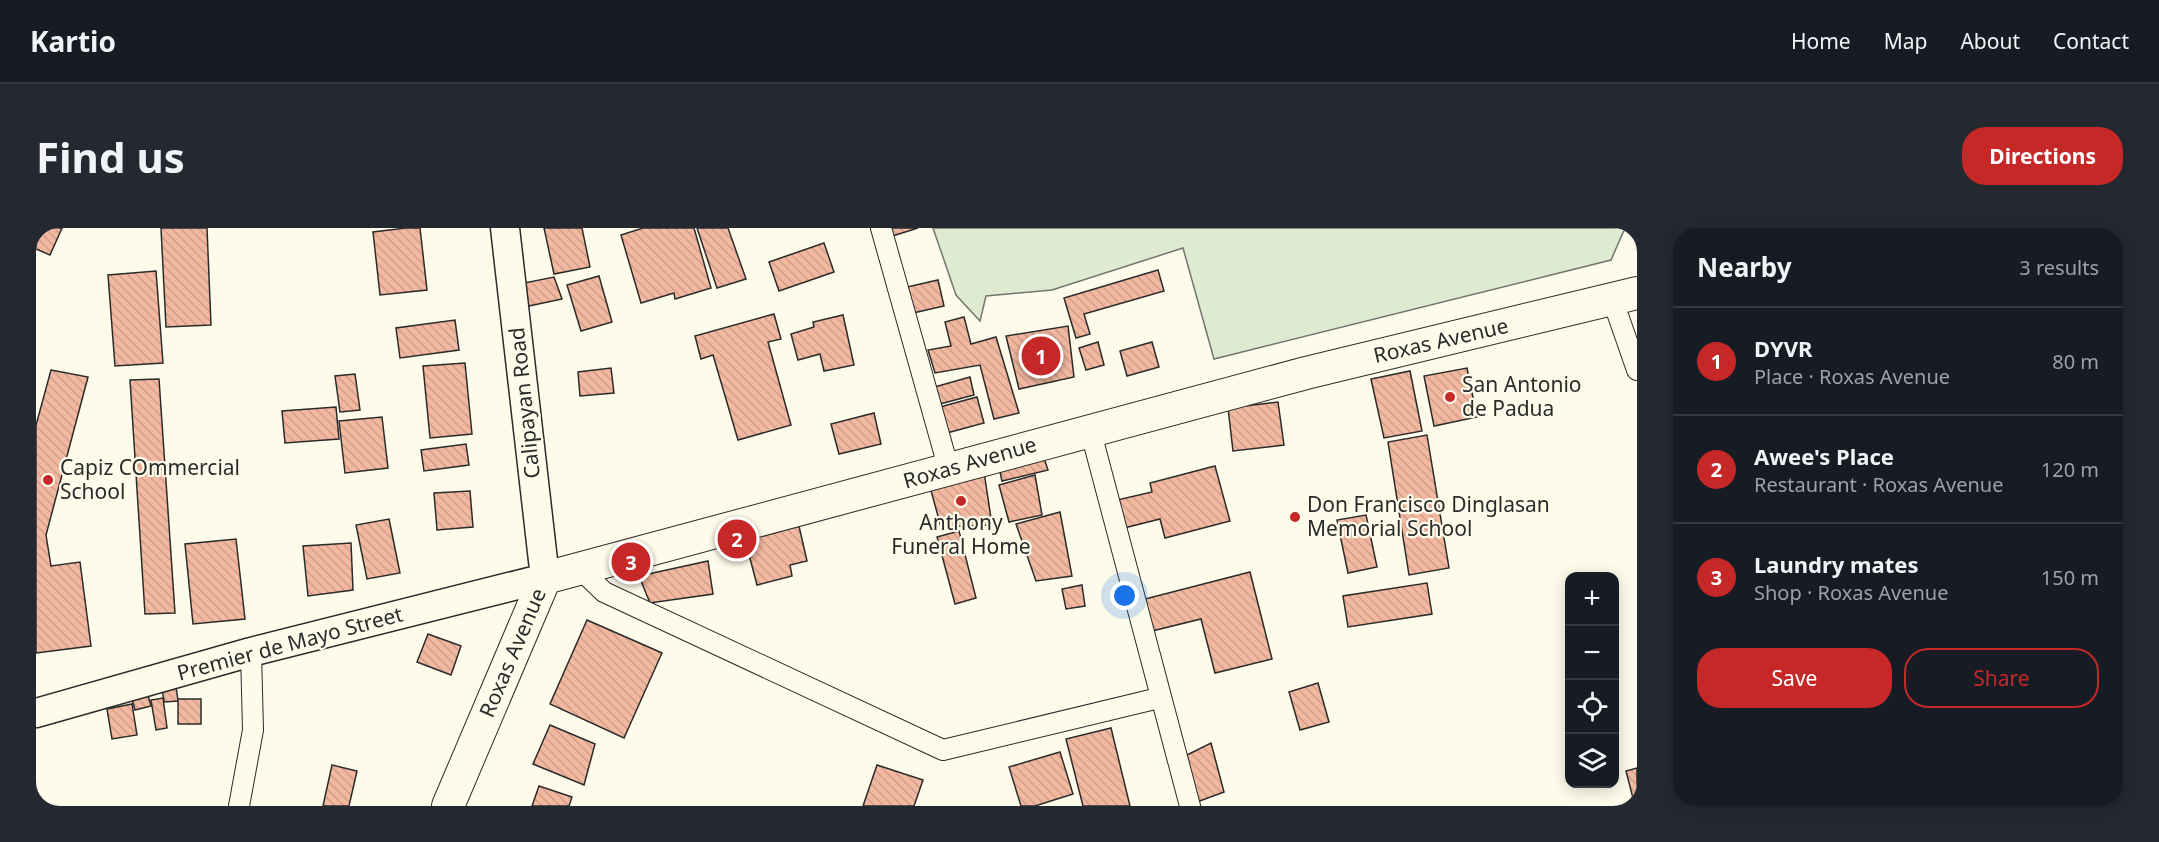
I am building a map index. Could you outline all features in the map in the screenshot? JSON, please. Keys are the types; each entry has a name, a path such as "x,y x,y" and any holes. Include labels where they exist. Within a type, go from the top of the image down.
{"main road":[{"name":"Calipayan Road","path":"505,228 545,578"},
{"name":"Roxas Avenue","path":"448,806 545,578 949,470 1090,429 1306,373 1625,297"},
{"name":"Premier de Mayo Street","path":"36,712 251,652 545,578"}],"street":[{"path":"881,228 949,470"},
{"path":"1625,297 1637,370"},
{"path":"1090,429 1159,698 1190,806"},
{"path":"579,568 604,592 943,750 1159,698"},
{"path":"239,806 253,730 251,652"}],"green space":[{"path":"933,228 1625,228 1611,260 1214,359 1183,248 1052,290 986,296 980,321 956,295"}],"building":[{"path":"37,228 62,228 50,255 36,249"},
{"path":"161,228 207,228 211,325 166,327"},
{"path":"420,228 427,290 380,295 373,232"},
{"path":"544,228 582,228 590,267 554,274"},
{"path":"643,228 694,228 711,288 675,299 674,293 641,303 621,235"},
{"path":"697,228 728,228 746,279 717,288"},
{"path":"883,228 918,228 886,238"},
{"path":"824,243 834,272 779,291 769,262"},
{"path":"1158,270 1164,291 1084,314 1090,334 1076,338 1064,298"},
{"path":"156,271 163,363 115,366 108,275"},
{"path":"599,276 612,322 581,331 567,285"},
{"path":"554,277 562,299 524,307 519,284"},
{"path":"938,280 944,306 913,313 907,287"},
{"path":"774,314 781,339 768,342 791,425 738,440 713,355 701,359 695,336"},
{"path":"843,315 854,365 824,371 820,354 798,360 791,334 814,327 813,322"},
{"path":"964,317 971,344 996,337 1019,413 994,419 980,365 935,373 928,350 951,346 945,322"},
{"path":"455,320 459,350 400,358 396,328"},
{"path":"1068,326 1074,377 1019,389 1006,336"},
{"path":"1098,342 1104,365 1086,370 1079,348"},
{"path":"1152,342 1159,367 1127,376 1120,351"},
{"path":"465,363 472,434 430,438 423,366"},
{"path":"611,368 614,393 580,396 578,372"},
{"name":"San Antonio de Padua","path":"1467,368 1477,417 1434,426 1424,376"},
{"name":"Capiz COmmercial School","path":"51,370 88,377 46,535 51,566 80,562 91,646 36,653 36,425"},
{"path":"1410,371 1422,431 1384,438 1371,379"},
{"path":"355,374 360,410 340,412 335,376"},
{"path":"970,377 974,395 936,405 931,388"},
{"path":"159,379 175,613 145,614 130,380"},
{"path":"977,397 984,423 943,434 936,408"},
{"path":"1278,402 1284,445 1233,451 1228,408"},
{"path":"336,407 339,439 285,443 282,411"},
{"path":"874,413 881,444 839,454 831,424"},
{"path":"382,417 388,468 345,473 339,421"},
{"path":"1427,435 1449,568 1409,575 1388,442"},
{"path":"466,444 469,465 424,471 421,450"},
{"path":"1040,446 1048,470 1002,481 998,463"},
{"name":"Anthony Funeral Home","path":"983,465 992,525 941,527 927,476"},
{"path":"1215,466 1230,521 1165,538 1160,519 1124,528 1117,500 1152,492 1150,483"},
{"path":"1035,475 1042,515 1009,522 999,485"},
{"path":"470,491 473,527 437,530 434,493"},
{"path":"1060,512 1072,576 1036,581 1016,524"},
{"path":"796,513 807,561 790,565 792,576 757,585 742,528"},
{"path":"1366,515 1377,567 1348,573 1337,520"},
{"path":"389,519 400,573 367,579 356,525"},
{"path":"959,531 976,598 955,604 937,537"},
{"path":"236,539 245,619 193,624 185,544"},
{"path":"351,543 353,590 308,596 303,546"},
{"path":"708,561 713,594 650,603 639,576"},
{"path":"1250,572 1272,659 1215,673 1201,619 1152,631 1145,599"},
{"path":"1427,583 1432,614 1348,627 1343,596"},
{"path":"1082,585 1085,606 1066,609 1062,589"},
{"path":"587,620 662,653 624,738 550,704"},
{"path":"428,634 461,646 451,675 417,662"},
{"path":"1318,683 1329,722 1300,730 1289,692"},
{"path":"176,686 178,701 164,702 162,687"},
{"path":"148,695 151,706 135,710 132,699"},
{"path":"163,698 167,728 156,730 151,700"},
{"path":"178,699 201,699 201,724 178,724"},
{"path":"132,704 137,735 112,739 107,709"},
{"path":"550,725 595,744 584,785 533,764"},
{"path":"1111,728 1130,806 1083,806 1066,739"},
{"path":"1211,743 1224,792 1197,802 1187,755"},
{"path":"1060,752 1073,794 1035,806 1021,806 1009,767"},
{"path":"332,765 357,771 349,806 323,806"},
{"path":"877,765 923,780 914,806 863,806"},
{"path":"1637,768 1637,806 1635,806 1626,771"},
{"path":"539,786 572,797 569,806 532,806"}],"place":[{"name":"DYVR","path":"1041,356"},
{"name":"San Antonio de Padua","path":"1450,397"},
{"name":"Capiz COmmercial School","path":"48,480"},
{"name":"Anthony Funeral Home","path":"961,501"},
{"name":"Don Francisco Dinglasan Memorial School","path":"1295,517"},
{"name":"Awee's Place","path":"737,539"},
{"name":"Laundry mates","path":"631,562"}]}
